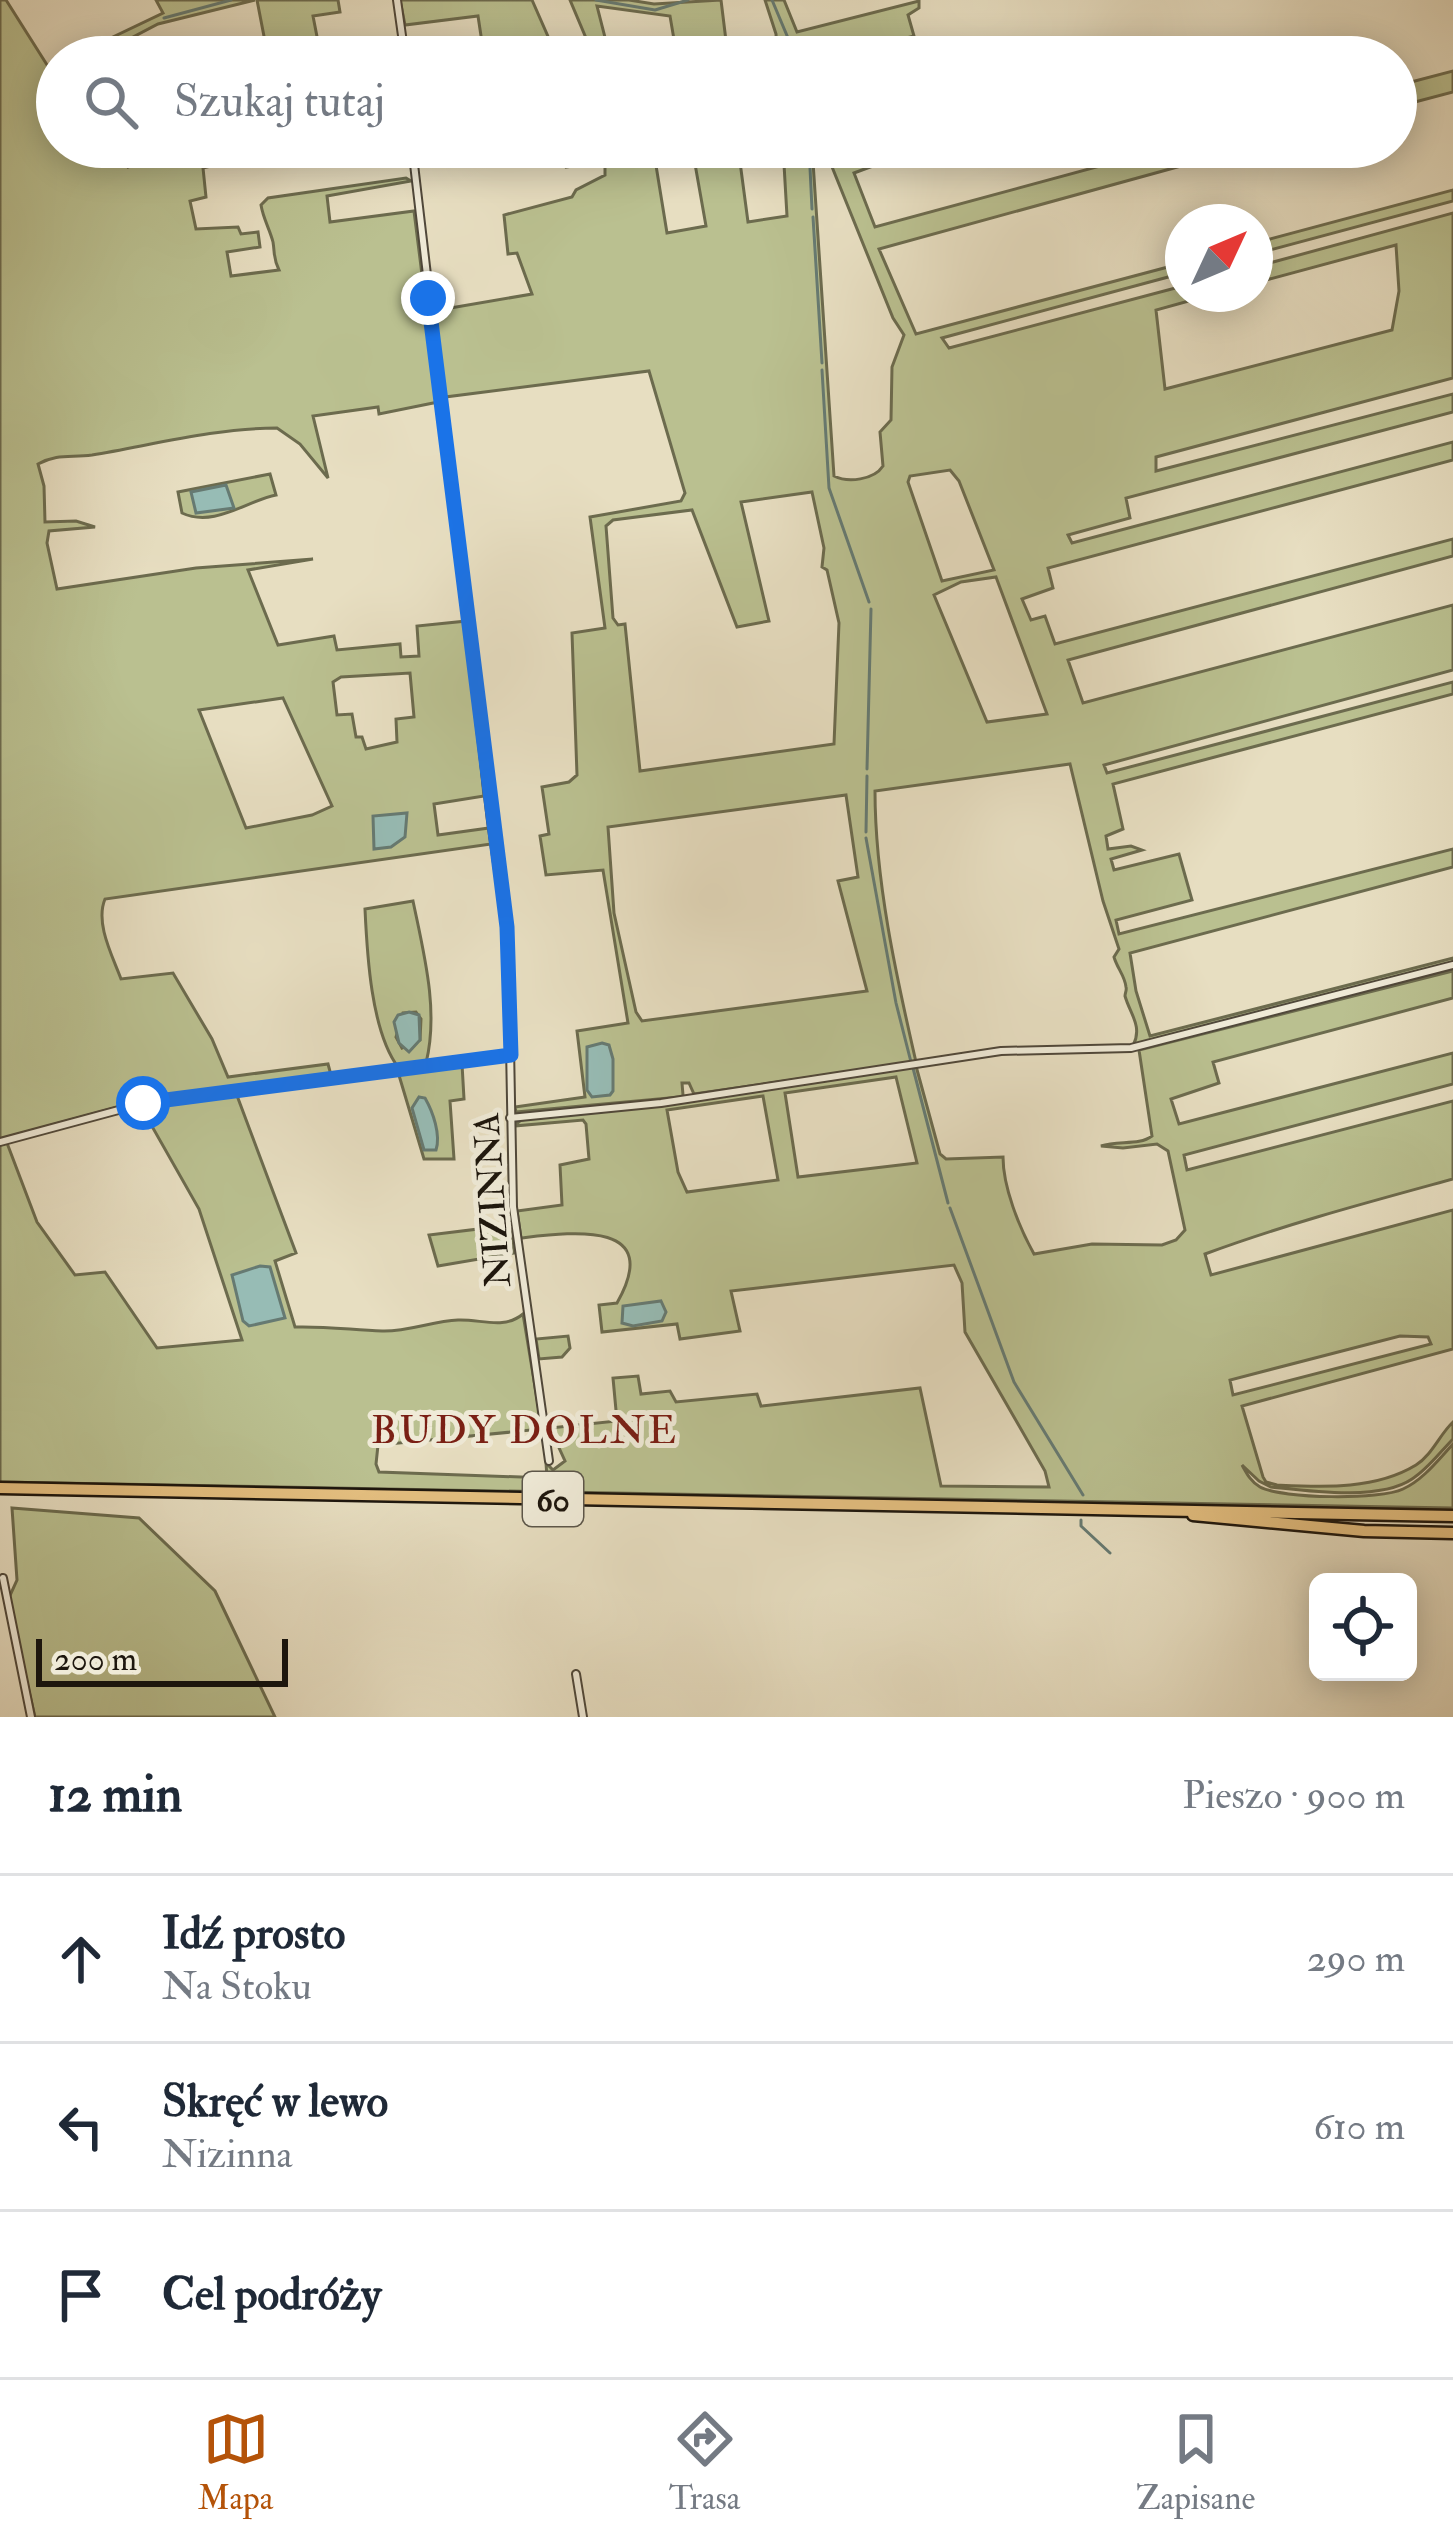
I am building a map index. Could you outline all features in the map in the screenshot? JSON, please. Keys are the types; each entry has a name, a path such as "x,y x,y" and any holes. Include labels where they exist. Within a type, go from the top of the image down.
{"main road":[{"name":"60","path":"0,1488 1453,1516"},
{"name":"60","path":"1154,1510 1317,1527 1453,1533"}],"street":[{"path":"397,0 402,36"},
{"name":"NIZINNA","path":"414,168 507,927 514,1226 549,1461"},
{"path":"510,1118 688,1100 1001,1051 1131,1048 1453,965"},
{"path":"0,1142 152,1101 511,1055"},
{"path":"3,1578 31,1717"},
{"path":"576,1675 583,1717"}],"green space":[{"path":"0,0 6,0 36,47 36,168 203,168 206,197 190,201 196,229 238,227 241,234 258,232 260,247 227,252 231,276 279,270 261,205 268,198 411,181 327,196 330,222 414,211 438,402 379,414 378,407 313,416 328,478 300,444 277,428 207,434 38,464 45,522 76,521 95,527 49,531 47,543 57,589 196,568 313,559 248,570 278,645 334,636 337,650 400,644 401,657 419,656 417,626 467,621 484,796 434,804 438,835 489,828 491,844 105,899 103,929 121,979 173,973 212,1039 228,1077 328,1064 331,1075 151,1098 0,1139","holes":["410,673 414,717 396,719 397,742 366,749 362,737 356,737 352,714 337,715 333,682 341,677","283,698 332,806 312,815 246,828 199,710"]},
{"path":"156,0 255,0 158,24 135,36 115,36 163,13"},
{"path":"257,0 338,0 340,12 313,16 317,36 264,36"},
{"path":"400,0 532,0 548,36 481,36 478,16 405,25"},
{"path":"570,0 654,4 721,0 725,36 673,36 670,16 597,6 605,36 585,36"},
{"path":"765,0 784,0 797,32 919,1 919,8 908,15 914,36 776,34"},
{"path":"1453,71 1453,92 1417,101 1417,80"},
{"path":"605,168 656,168 667,233 706,226 696,168 741,168 748,222 787,216 784,168 813,168 834,476 846,479 867,477 883,466 880,432 891,420 892,367 904,335 832,168 868,168 854,173 875,227 1093,168 1174,168 879,249 916,334 1165,268 1165,278 942,338 949,348 1165,291 1165,308 1156,310 1165,389 1392,330 1399,291 1396,245 1273,278 1273,262 1453,213 1453,378 1156,457 1156,471 1453,394 1453,412 1126,498 1130,518 1068,535 1072,543 1453,442 1453,460 1048,568 1053,588 1022,599 1031,620 1045,616 1055,644 1453,539 1453,556 1068,660 1083,703 1453,605 1453,670 1104,765 1107,773 1453,682 1453,694 1113,784 1123,829 1106,836 1108,849 1131,846 1142,850 1111,859 1114,870 1179,854 1192,900 1116,920 1119,934 1453,849 1453,867 1130,953 1150,1036 1453,958 1453,963 1133,1046 1136,1026 1114,957 1119,949 1070,764 875,791 883,893 916,1062 694,1094 689,1083 682,1083 680,1097 516,1112 515,1107 585,1097 577,1031 628,1023 603,870 546,875 540,836 549,834 542,787 569,782 577,775 572,633 605,628 590,517 681,501 685,493 649,371 445,397 433,311 532,294 517,253 508,254 504,215 572,197 576,190 605,175","holes":["950,470 959,481 994,570 942,581 908,482 910,476","812,492 824,548 822,567 827,570 839,623 834,744 640,771 625,624 618,625 613,618 606,526 613,520 692,510 737,627 769,621 741,502","996,577 1047,714 987,722 934,595 961,582","846,795 858,877 838,881 867,991 642,1021 636,1012 614,913 608,827"]},
{"path":"1453,190 1453,201 1273,249 1273,238"},
{"path":"270,474 276,495 218,515 182,513 178,492"},
{"path":"413,901 430,1003 426,1063 398,1067 389,1052 372,991 365,909","holes":["416,1012 421,1019 420,1040 402,1048 396,1037 403,1013"]},
{"path":"1453,971 1453,998 1213,1062 1219,1083 1171,1099 1179,1124 1453,1053 1453,1084 1184,1155 1187,1170 1453,1101 1453,1179 1205,1254 1211,1275 1453,1210 1453,1349 1242,1406 1263,1477 1277,1485 1348,1485 1383,1479 1422,1461 1453,1422 1453,1439 1418,1475 1382,1490 1344,1493 1271,1487 1242,1465 1254,1483 1272,1491 1374,1495 1410,1485 1453,1444 1453,1508 0,1482 0,1145 7,1143 37,1222 75,1275 105,1272 157,1348 242,1340 199,1209 141,1107 236,1093 296,1253 275,1261 295,1327 391,1331 458,1320 500,1323 523,1314 542,1429 378,1445 379,1472 547,1478 546,1463 553,1470 565,1461 550,1428 617,1421 613,1378 638,1376 641,1394 670,1391 676,1402 757,1394 761,1406 920,1388 941,1486 1049,1487 1045,1471 965,1332 962,1283 954,1265 731,1291 740,1331 680,1339 677,1324 602,1332 599,1305 617,1303 629,1276 629,1257 621,1244 587,1234 521,1238 517,1211 562,1205 560,1165 589,1159 586,1124 583,1120 514,1126 521,1120 916,1066 940,1154 946,1159 1003,1157 1013,1207 1034,1254 1092,1244 1162,1245 1185,1230 1168,1151 1157,1144 1101,1146 1152,1136 1139,1050","holes":["896,1077 917,1163 798,1177 785,1093","763,1096 778,1180 687,1192 678,1172 667,1110","1400,1336 1428,1337 1431,1344 1233,1395 1230,1380"]},
{"path":"462,1064 464,1099 450,1101 454,1159 424,1159 398,1072"},
{"path":"511,1225 514,1253 438,1266 429,1235"},
{"path":"568,1336 570,1348 562,1357 539,1359 536,1339"},
{"path":"12,1508 139,1518 215,1591 275,1717 35,1717 8,1600 17,1580"}],"water":[{"path":"226,485 234,508 196,513 191,492"},
{"path":"407,813 405,837 391,847 374,849 373,816"},
{"path":"398,1015 419,1015 420,1040 409,1052 399,1043 394,1022"},
{"path":"609,1045 613,1059 613,1091 592,1097 587,1090 587,1047"},
{"path":"419,1097 425,1098 433,1117 436,1150 424,1150 412,1108"},
{"path":"270,1267 285,1318 249,1326 243,1321 232,1275"},
{"path":"661,1301 666,1312 662,1321 622,1323 623,1306"}],"waterway":[{"path":"164,18 231,0"},
{"path":"596,0 655,10 688,0"},
{"path":"772,0 787,36"},
{"path":"810,168 812,209"},
{"path":"813,217 822,363"},
{"path":"822,370 829,488 869,602"},
{"path":"867,769 871,609"},
{"path":"866,832 867,776"},
{"path":"866,838 911,1062"},
{"path":"913,1068 948,1203"},
{"path":"950,1208 1014,1382 1083,1495"},
{"path":"1081,1520 1081,1526 1110,1553"}],"district":[{"name":"BUDY DOLNE","path":"525,1429"}],"route":[{"path":"143,1103 511,1055 507,927 428,298"}]}
